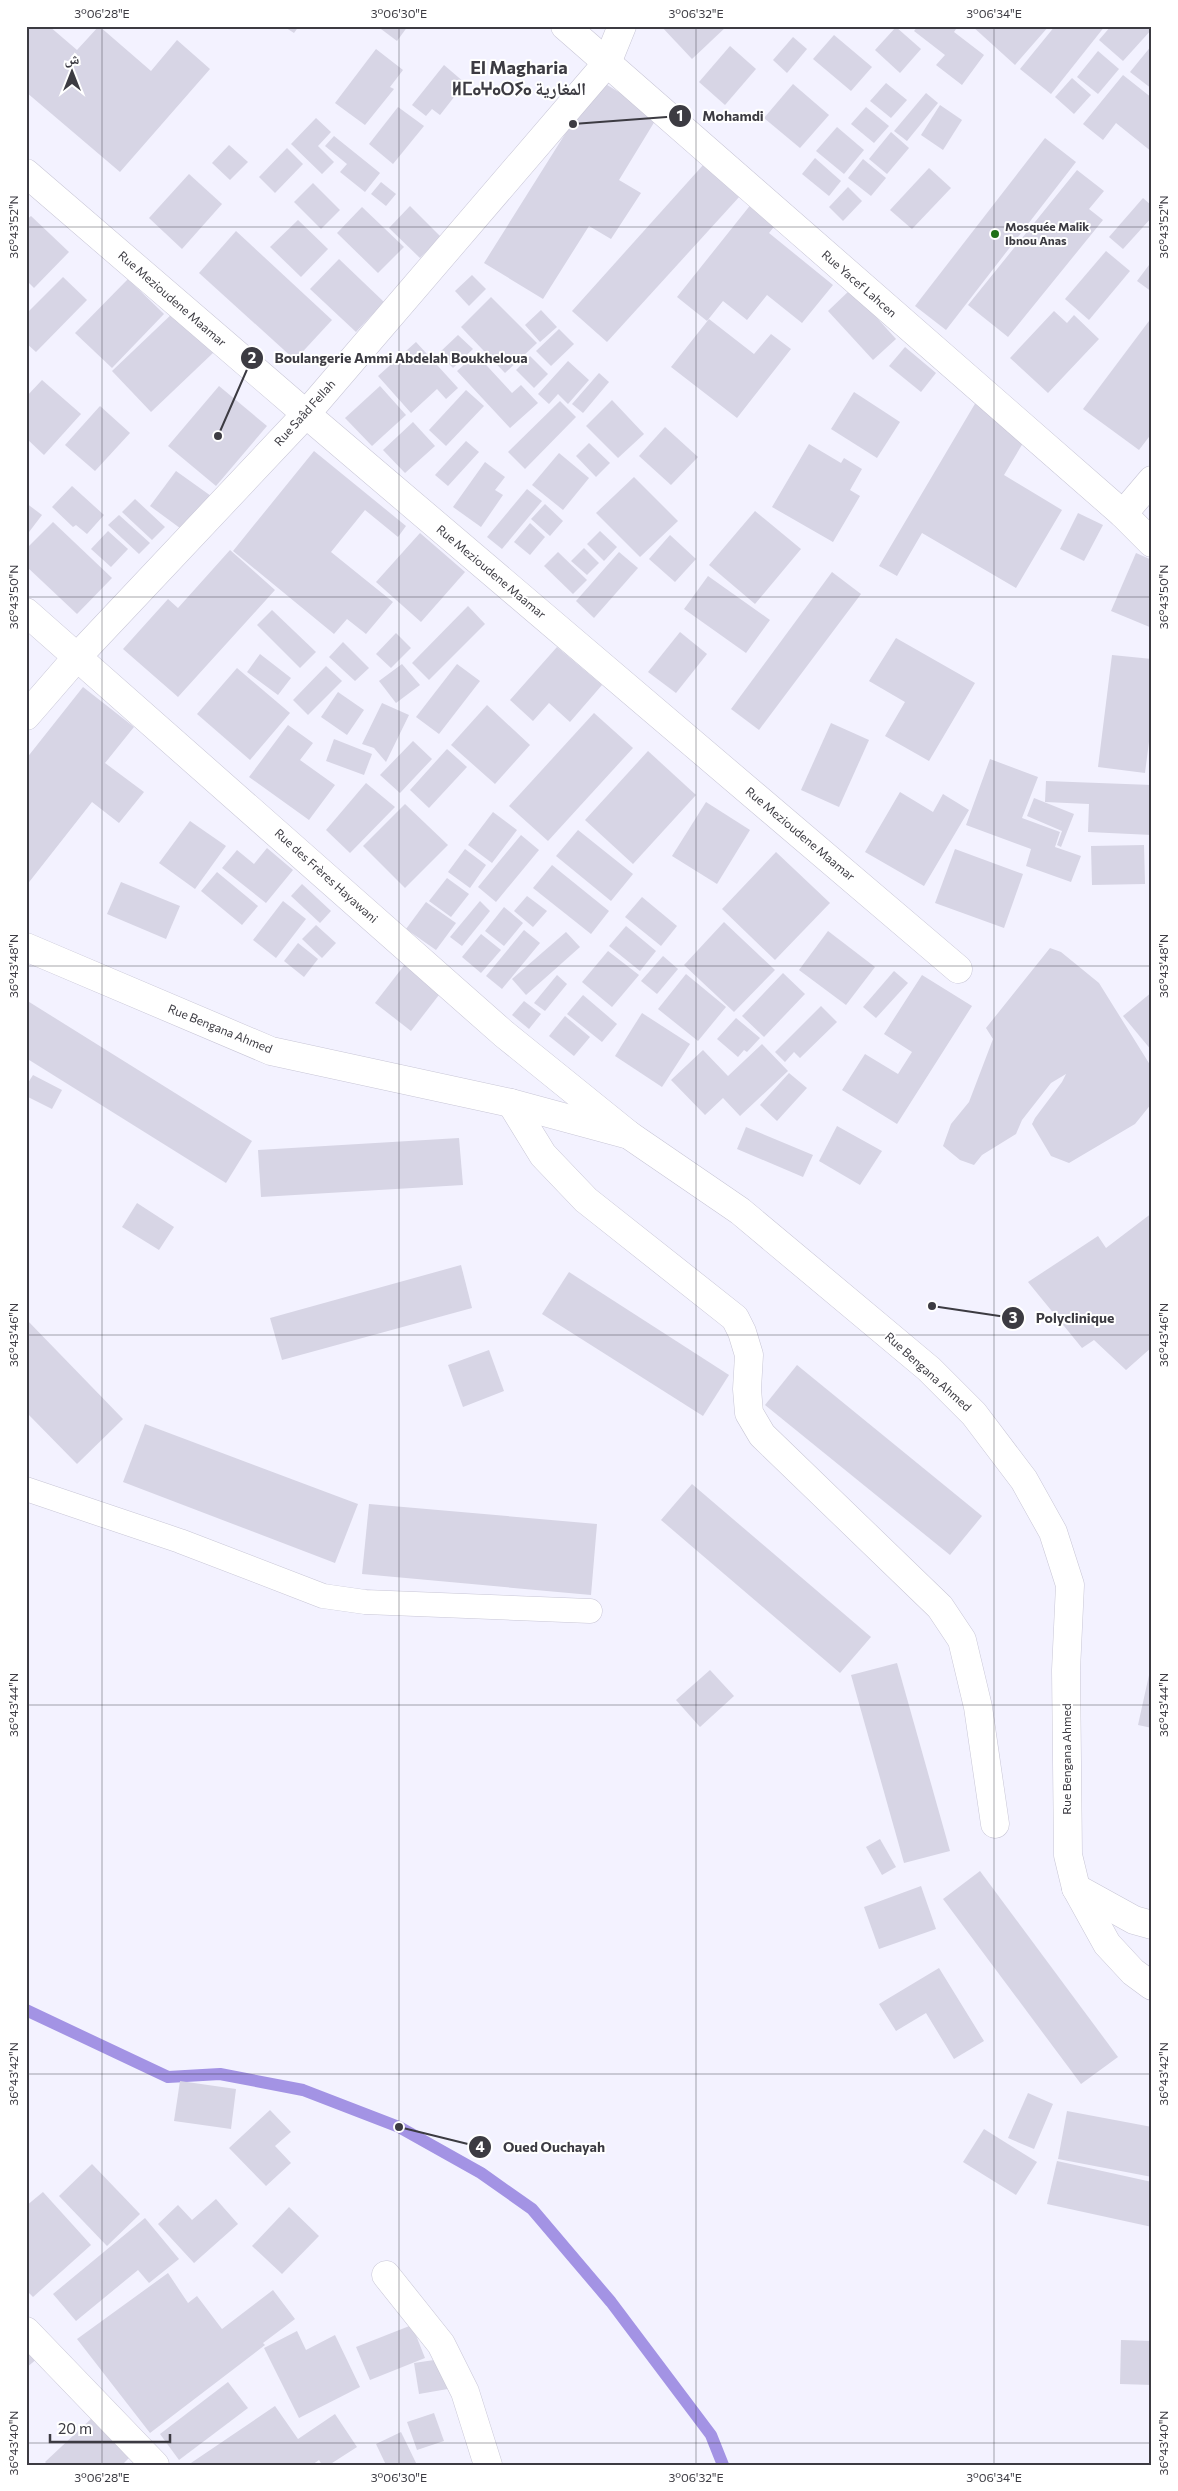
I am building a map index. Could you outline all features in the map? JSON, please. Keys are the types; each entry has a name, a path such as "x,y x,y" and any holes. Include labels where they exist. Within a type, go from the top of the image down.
{"street":[{"name":"Rue Yacef Lahcen","path":"565,26 1123,514 1152,543"},
{"name":"Rue Saâd Fellah","path":"26,716 78,656 306,414 607,63 622,26"},
{"name":"Rue Mezioudene Maamar","path":"26,173 958,969"},
{"path":"1123,514 1152,480"},
{"name":"Rue des Frères Hayawani","path":"26,612 504,1034 628,1135"},
{"name":"Rue Bengana Ahmed","path":"26,947 271,1051 511,1103 628,1135 740,1211 929,1370 974,1414 1024,1480 1053,1532 1070,1585 1066,1670 1068,1855 1076,1888 1107,1944 1132,1972 1152,1986"},
{"path":"511,1103 544,1155 586,1200 735,1318 750,1356 747,1389 749,1413 762,1435 940,1607 962,1640 978,1707 995,1824"},
{"path":"1076,1888 1134,1920 1152,1925"},
{"path":"386,2275 441,2344 465,2392 488,2465"},
{"path":"26,2331 155,2465"}],"lane":[{"path":"26,1489 180,1541 323,1596 365,1602 590,1611"}],"building":[{"path":"26,26 49,26 77,50 99,26 151,71 177,40 210,69 120,172 26,92"},
{"path":"283,26 299,26 294,33"},
{"path":"377,26 408,26 397,41"},
{"path":"661,26 727,26 692,59"},
{"path":"918,26 958,26 954,32 984,55 962,85 936,65 945,55 914,31"},
{"path":"972,26 1049,26 1015,65"},
{"path":"1055,26 1105,26 1051,94 1020,69"},
{"path":"1111,26 1152,26 1152,29 1123,61 1099,40"},
{"path":"896,27 921,49 900,73 875,50"},
{"path":"834,35 872,67 851,91 813,59"},
{"path":"793,37 807,49 787,73 773,60"},
{"path":"1152,45 1152,89 1130,72"},
{"path":"730,46 756,69 725,105 699,82"},
{"path":"376,49 403,70 390,87 394,89 365,125 335,103"},
{"path":"1098,51 1119,69 1098,94 1077,77"},
{"path":"444,65 465,83 440,115 432,109 426,116 412,105"},
{"path":"1123,75 1152,98 1152,152 1116,123 1103,140 1083,124"},
{"path":"1072,78 1091,95 1074,114 1055,97"},
{"path":"599,80 658,116 619,180 641,193 611,239 589,226 543,299 484,263"},
{"path":"886,83 907,100 891,118 870,101"},
{"path":"793,84 829,115 800,148 764,118"},
{"path":"926,93 938,103 907,141 894,131"},
{"path":"940,105 962,120 943,150 921,135"},
{"path":"398,107 424,126 393,164 369,144"},
{"path":"866,107 889,126 874,143 851,124"},
{"path":"316,118 331,132 318,146 334,162 322,174 291,144"},
{"path":"837,127 864,150 844,174 816,151"},
{"path":"891,132 909,148 887,174 869,159"},
{"path":"334,136 380,173 365,192 340,172 347,164 325,146"},
{"name":"Mosquée Malik Ibnou Anas","path":"1045,138 1076,162 946,330 915,306"},
{"path":"229,145 248,162 230,180 212,163"},
{"path":"287,148 303,164 275,193 259,177"},
{"path":"815,158 841,181 829,196 802,174"},
{"path":"863,159 886,178 871,196 848,178"},
{"path":"704,164 740,196 607,342 572,311"},
{"path":"929,168 951,188 912,229 890,210"},
{"path":"1077,170 1104,191 1089,209 1103,220 1008,337 968,305"},
{"path":"189,174 222,204 182,249 149,218"},
{"path":"381,182 396,194 386,206 371,194"},
{"path":"313,183 340,210 321,229 294,202"},
{"path":"848,187 862,201 843,221 829,207"},
{"path":"1143,198 1152,206 1152,217 1123,249 1109,237"},
{"path":"752,203 777,223 769,233 833,285 802,323 767,295 747,320 723,301 707,321 677,297"},
{"path":"410,206 441,237 420,258 389,228"},
{"path":"362,207 404,247 378,273 337,233"},
{"path":"31,216 69,252 34,288 26,280 26,220"},
{"path":"298,220 328,249 301,277 270,247"},
{"path":"236,231 332,320 295,360 199,273"},
{"path":"1106,251 1130,271 1089,320 1065,299"},
{"path":"339,259 384,302 356,332 310,289"},
{"path":"1152,261 1152,292 1137,281"},
{"path":"472,275 486,289 469,306 455,291"},
{"path":"63,277 87,300 36,352 26,343 26,314"},
{"path":"128,279 164,314 112,368 75,333"},
{"path":"851,289 896,339 873,360 828,311"},
{"path":"491,297 537,343 505,373 461,327"},
{"path":"541,310 557,327 540,342 525,325"},
{"path":"175,311 214,352 151,412 112,371"},
{"path":"1054,311 1067,323 1074,315 1099,339 1048,393 1010,358"},
{"path":"1152,317 1152,433 1139,450 1083,409"},
{"path":"709,319 754,354 771,334 791,349 737,418 671,367"},
{"path":"559,329 574,344 551,366 536,351"},
{"path":"458,335 473,349 453,368 439,353"},
{"path":"416,342 458,388 446,399 437,389 411,413 378,376"},
{"path":"905,347 936,373 921,392 889,366"},
{"path":"476,354 512,393 521,385 538,403 510,428 457,371"},
{"path":"530,356 548,374 534,388 516,370"},
{"path":"568,361 589,380 568,404 558,394 549,404 538,394"},
{"path":"599,373 609,382 583,413 572,404"},
{"path":"42,380 81,414 44,455 26,438 26,397"},
{"path":"219,386 267,426 216,486 168,446"},
{"path":"380,386 406,415 372,446 345,418"},
{"path":"466,390 484,406 446,446 429,430"},
{"path":"854,392 900,422 877,458 831,429"},
{"path":"612,400 644,434 618,458 586,426"},
{"path":"560,401 576,417 525,469 508,452"},
{"path":"976,402 1029,433 1004,475 1062,510 1016,588 922,533 897,576 879,566"},
{"path":"100,406 130,433 95,471 65,445"},
{"path":"413,422 435,446 405,473 383,450"},
{"path":"665,427 698,457 671,485 639,456"},
{"path":"466,441 479,452 448,486 435,475"},
{"path":"589,443 610,463 596,477 576,456"},
{"path":"809,444 841,463 844,458 862,469 850,490 860,496 833,542 772,507"},
{"path":"314,451 406,526 398,537 365,510 331,552 393,602 366,634 347,619 334,634 233,551"},
{"path":"559,453 589,478 563,510 532,485"},
{"path":"485,462 505,477 495,490 503,495 481,527 453,507"},
{"path":"176,471 211,496 184,531 150,506"},
{"path":"634,477 678,521 640,557 596,513"},
{"path":"72,486 104,515 87,534 76,525 73,527 52,507"},
{"path":"527,489 542,501 502,549 487,537"},
{"path":"135,499 165,527 152,540 122,512"},
{"path":"26,503 42,515 26,536"},
{"path":"545,504 563,521 550,536 531,519"},
{"path":"755,511 801,549 755,604 709,565"},
{"path":"1078,513 1103,525 1084,561 1060,549"},
{"path":"119,515 150,543 139,554 108,525"},
{"path":"53,522 112,578 77,614 26,566 26,549"},
{"path":"530,523 545,537 530,555 514,542"},
{"path":"108,531 128,549 111,567 91,549"},
{"path":"600,531 617,547 604,561 587,544"},
{"path":"420,533 465,572 421,622 376,582"},
{"path":"670,535 696,559 675,582 649,559"},
{"path":"584,548 599,563 587,575 571,561"},
{"path":"230,550 275,590 178,697 123,649 168,599 178,608"},
{"path":"558,552 587,580 573,594 544,566"},
{"path":"619,552 638,568 594,618 576,601"},
{"path":"1136,553 1152,560 1152,628 1111,611"},
{"path":"832,572 861,594 759,730 731,709"},
{"path":"708,576 770,620 746,653 684,609"},
{"path":"468,606 485,624 429,680 412,663"},
{"path":"272,610 316,652 300,668 257,625"},
{"path":"680,632 707,654 676,693 648,672"},
{"path":"396,633 411,648 391,668 376,654"},
{"path":"896,638 975,683 929,761 885,736 905,702 869,681"},
{"path":"343,642 369,668 355,681 329,657"},
{"path":"557,647 602,685 570,722 549,703 533,721 510,700"},
{"path":"260,654 291,678 278,695 247,672"},
{"path":"1112,655 1152,659 1152,718 1145,773 1098,767"},
{"path":"402,664 420,685 396,703 379,681"},
{"path":"457,664 480,681 439,734 416,717"},
{"path":"326,666 342,681 308,715 293,700"},
{"path":"237,668 290,713 250,760 197,714"},
{"path":"83,687 134,727 105,763 144,792 119,823 92,802 26,886 26,759"},
{"path":"338,692 364,710 347,735 321,717"},
{"path":"382,703 409,715 386,762 374,748 362,744"},
{"path":"487,705 530,745 495,784 451,745"},
{"path":"594,713 633,748 548,841 509,806"},
{"path":"831,723 869,740 839,807 801,790"},
{"path":"288,725 313,743 300,760 335,785 309,820 249,777"},
{"path":"334,739 372,754 364,775 326,761"},
{"path":"413,741 432,759 400,793 380,775"},
{"path":"447,749 467,767 429,808 410,790"},
{"path":"648,751 696,795 633,864 585,820"},
{"path":"990,759 1038,777 1022,818 1060,832 1055,847 1081,856 1071,882 1026,866 1031,849 966,825"},
{"path":"1046,781 1152,785 1152,835 1088,832 1089,804 1045,802"},
{"path":"366,783 395,807 350,853 326,830"},
{"path":"900,792 933,812 943,794 969,810 924,886 865,852"},
{"path":"1034,798 1074,814 1061,847 1057,845 1062,831 1027,816"},
{"path":"706,802 750,830 717,884 672,856"},
{"path":"405,804 448,845 405,888 363,846"},
{"path":"493,812 517,830 492,863 468,845"},
{"path":"190,821 226,846 195,889 159,863"},
{"path":"578,830 633,874 611,901 556,856"},
{"path":"521,835 539,850 496,902 478,887"},
{"path":"1144,845 1145,884 1092,885 1091,846"},
{"path":"267,848 293,870 266,903 222,868 237,850 254,864"},
{"path":"465,849 486,865 470,888 448,872"},
{"path":"955,849 1023,874 1004,928 935,903"},
{"path":"776,852 830,903 775,960 722,909"},
{"path":"552,865 609,911 591,934 533,888"},
{"path":"217,872 258,906 242,925 201,891"},
{"path":"447,878 469,894 451,917 429,901"},
{"path":"121,882 180,906 166,939 107,914"},
{"path":"302,884 331,911 320,923 291,896"},
{"path":"527,896 547,911 533,927 514,911"},
{"path":"642,897 677,926 661,946 625,917"},
{"path":"283,901 306,919 276,958 253,940"},
{"path":"480,901 490,911 462,946 450,937"},
{"path":"426,902 456,923 436,950 406,929"},
{"path":"504,907 523,923 504,946 485,931"},
{"path":"724,922 775,970 734,1012 684,965"},
{"path":"316,925 336,943 322,958 302,939"},
{"path":"626,926 656,951 640,971 609,946"},
{"path":"524,930 540,943 502,989 486,976"},
{"path":"828,931 875,967 846,1005 799,970"},
{"path":"566,932 580,947 526,995 512,979"},
{"path":"481,934 501,950 481,973 462,957"},
{"path":"298,943 318,959 304,977 284,961"},
{"path":"1050,948 1061,952 1099,983 1152,1068 1152,1103 1135,1124 1069,1163 1051,1156 1032,1124 1066,1074 1051,1083 1022,1120 1016,1134 982,1155 974,1165 960,1160 943,1146 951,1124 969,1102 993,1039 986,1028"},
{"path":"608,951 639,975 612,1007 582,982"},
{"path":"663,956 678,969 657,994 641,981"},
{"path":"406,963 442,991 411,1031 375,1003"},
{"path":"894,971 908,983 876,1018 863,1007"},
{"path":"783,973 805,994 764,1037 742,1016"},
{"path":"686,974 726,1007 698,1041 658,1009"},
{"path":"557,975 567,984 545,1011 534,1003"},
{"path":"922,975 972,1006 897,1124 842,1090 865,1054 898,1074 912,1052 884,1034"},
{"path":"1152,992 1152,1051 1123,1016"},
{"path":"583,995 617,1024 602,1042 567,1014"},
{"path":"26,1000 252,1141 226,1183 26,1058"},
{"path":"524,1001 541,1014 529,1029 512,1015"},
{"path":"821,1006 837,1022 800,1058 794,1052 785,1062 775,1052"},
{"path":"642,1013 690,1044 662,1087 615,1056"},
{"path":"565,1016 590,1037 574,1056 549,1036"},
{"path":"736,1018 760,1038 747,1052 744,1050 738,1057 717,1039"},
{"path":"762,1044 788,1071 740,1116 723,1098 705,1115 671,1080 703,1050 728,1076"},
{"path":"789,1073 807,1088 777,1121 760,1105"},
{"path":"33,1075 62,1090 52,1109 26,1096 26,1086"},
{"path":"837,1126 882,1151 860,1185 819,1161"},
{"path":"746,1127 813,1155 803,1177 737,1149"},
{"path":"459,1138 463,1185 261,1197 258,1150"},
{"path":"137,1203 174,1227 159,1250 122,1227"},
{"path":"1152,1213 1152,1347 1126,1370 1094,1340 1082,1348 1028,1282 1098,1236 1106,1248"},
{"path":"461,1265 472,1308 282,1360 270,1318"},
{"path":"569,1272 729,1375 703,1416 542,1314"},
{"path":"26,1319 123,1419 77,1464 26,1412"},
{"path":"489,1350 504,1391 463,1407 448,1365"},
{"path":"797,1365 982,1516 950,1555 765,1405"},
{"path":"145,1424 358,1504 335,1563 123,1482"},
{"path":"692,1484 871,1637 840,1673 661,1520"},
{"path":"369,1504 597,1524 591,1595 362,1574"},
{"path":"897,1663 950,1851 904,1863 851,1675"},
{"path":"1152,1666 1152,1728 1138,1725"},
{"path":"710,1670 734,1696 700,1727 676,1700"},
{"path":"880,1839 896,1867 882,1875 866,1847"},
{"path":"980,1871 1118,2057 1081,2084 943,1899"},
{"path":"921,1886 936,1929 879,1949 864,1907"},
{"path":"939,1968 984,2041 954,2059 926,2013 896,2031 879,2004"},
{"path":"180,2081 236,2089 231,2129 174,2121"},
{"path":"1028,2093 1053,2104 1034,2149 1008,2138"},
{"path":"270,2110 291,2132 275,2146 291,2163 266,2186 229,2148"},
{"path":"1067,2111 1152,2127 1152,2177 1058,2159"},
{"path":"984,2129 1037,2162 1016,2195 963,2162"},
{"path":"1057,2161 1152,2182 1152,2227 1047,2204"},
{"path":"92,2164 140,2214 107,2246 59,2196"},
{"path":"43,2192 91,2245 33,2297 26,2290 26,2206"},
{"path":"216,2199 238,2224 194,2263 158,2224 178,2205 192,2220"},
{"path":"289,2207 319,2236 282,2274 252,2246"},
{"path":"145,2218 179,2259 149,2283 138,2270 76,2321 53,2294"},
{"path":"168,2273 188,2303 197,2296 222,2329 273,2290 295,2319 263,2343 265,2345 150,2433 77,2339"},
{"path":"412,2325 425,2358 370,2380 356,2347"},
{"path":"297,2331 306,2350 335,2335 360,2387 299,2418 264,2348"},
{"path":"1121,2340 1152,2341 1152,2385 1120,2384"},
{"path":"26,2345 38,2358 26,2368"},
{"path":"461,2356 465,2386 419,2394 414,2363"},
{"path":"228,2382 248,2408 179,2460 160,2434"},
{"path":"275,2406 298,2439 335,2414 357,2447 329,2465 322,2465 319,2460 312,2465 188,2465"},
{"path":"434,2413 444,2441 417,2450 407,2422"},
{"path":"92,2418 129,2458 122,2465 48,2465 45,2462"},
{"path":"401,2432 417,2465 386,2465 376,2444"}],"waterway":[{"path":"26,2010 168,2077 220,2074 303,2090 399,2127 481,2173 532,2209 611,2302 711,2435 723,2465"}],"place":[{"name":"Mohamdi","path":"573,124"},
{"name":"Mosquée Malik Ibnou Anas","path":"995,234"},
{"name":"Boulangerie Ammi Abdelah Boukheloua","path":"218,436"},
{"name":"Polyclinique","path":"932,1306"},
{"name":"Oued Ouchayah","path":"399,2127"}],"district":[{"name":"El Magharia ⵍⵎⴰⵖⴰⵔⵢⴰ المغارية","path":"519,78"}]}
